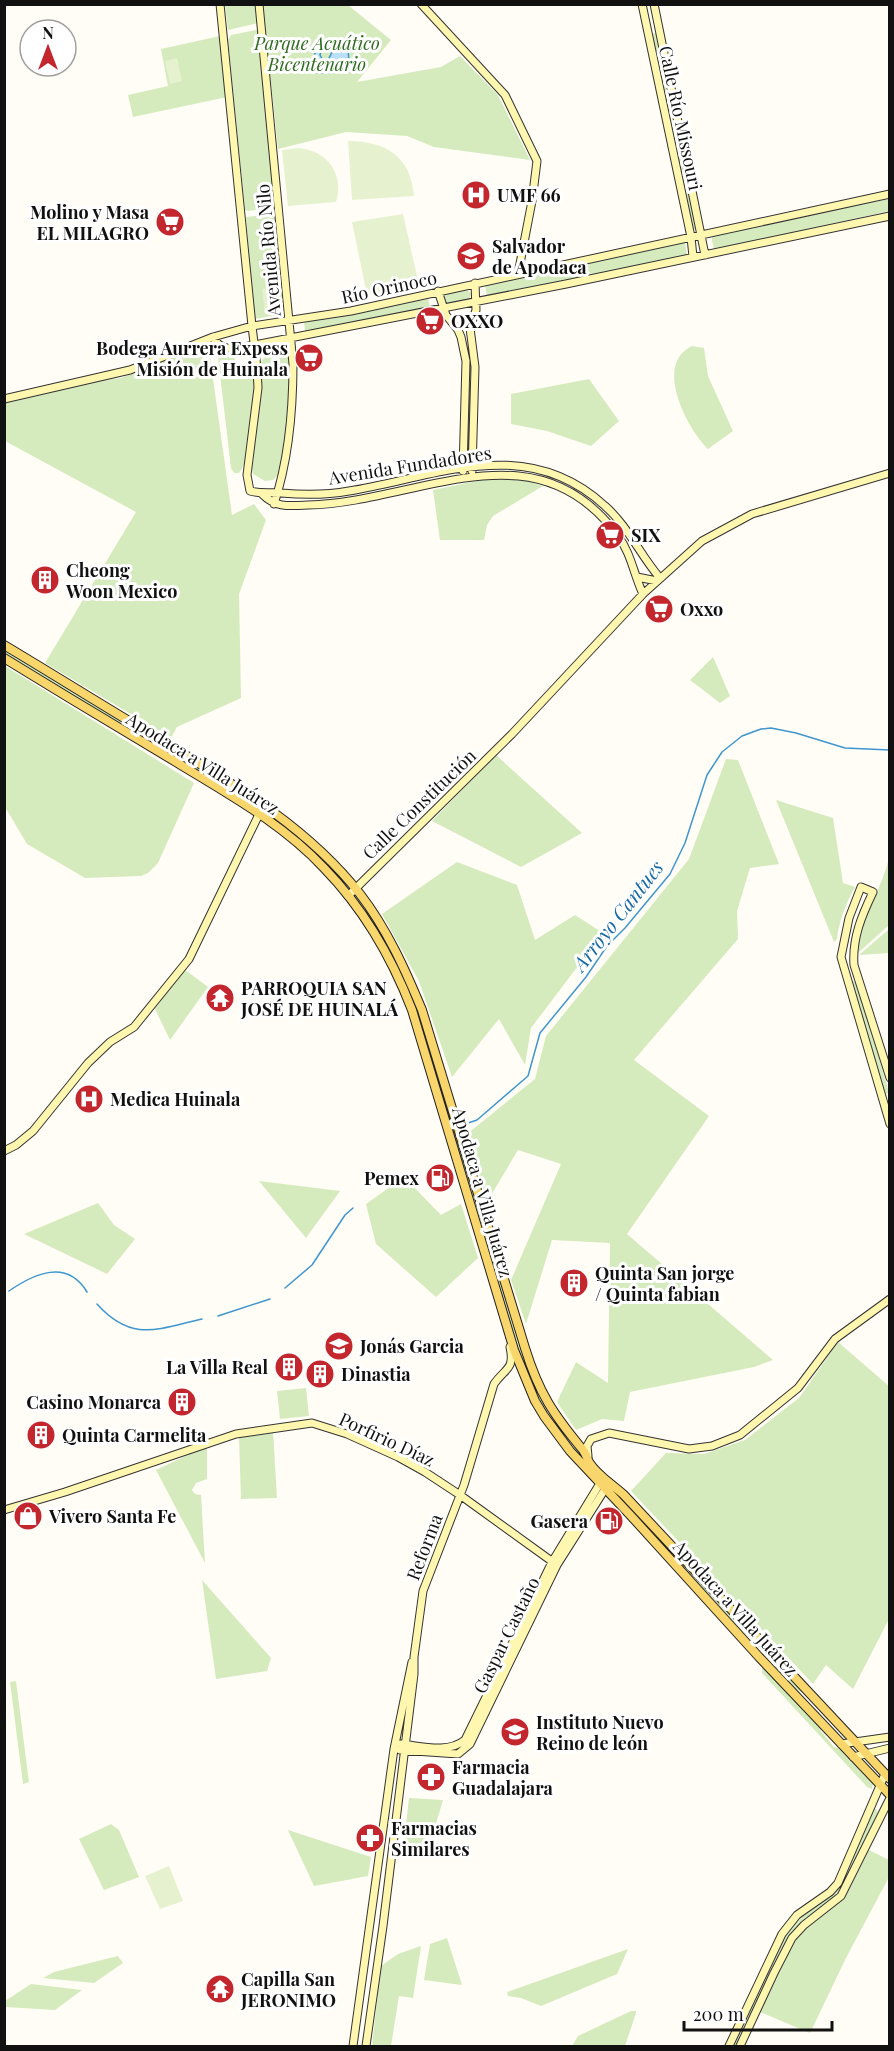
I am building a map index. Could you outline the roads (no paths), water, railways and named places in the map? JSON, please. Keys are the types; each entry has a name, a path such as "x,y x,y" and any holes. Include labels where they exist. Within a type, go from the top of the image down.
{"main road":[{"name":"Apodaca a Villa Juárez","path":"4,645 264,804 329,859 355,888 382,926 408,975 422,1010 531,1368 546,1402 585,1452 590,1464 605,1483 720,1613 890,1797"},
{"name":"Apodaca a Villa Juárez","path":"4,658 260,813 324,867 348,896 386,955 412,1010 510,1335 523,1374 544,1416 570,1451 605,1483 727,1606 887,1776"},
{"path":"720,1613 727,1606"}],"street":[{"name":"Avenida Río Nilo","path":"220,4 258,388 247,475 250,491"},
{"name":"Avenida Río Nilo","path":"259,4 291,338 293,389 288,443 274,504"},
{"path":"421,4 505,95 537,161 518,274"},
{"name":"Calle Río Missouri","path":"642,4 691,237 693,257"},
{"name":"Calle Río Missouri","path":"654,4 705,255"},
{"name":"Río Orinoco","path":"4,399 130,370 252,326 351,311 890,194"},
{"name":"Río Orinoco","path":"214,339 225,348 254,345 476,302 890,216"},
{"path":"472,476 475,367 471,322 476,310 475,284"},
{"path":"438,291 446,315 461,337 466,361 463,478"},
{"path":"454,324 471,322"},
{"name":"Avenida Fundadores","path":"250,491 262,494 341,493 472,466 520,466 543,470 574,484 598,500 618,519 658,579"},
{"name":"Calle Constitución","path":"348,896 512,734 658,579 702,541 752,514 890,473"},
{"name":"Avenida Fundadores","path":"262,494 274,504 303,506 334,503 472,476 500,474 539,480 569,491 599,514 618,535 627,550 644,594"},
{"path":"637,577 658,579"},
{"path":"4,1151 16,1145 33,1131 88,1063 110,1042 134,1028 183,966 193,951 264,804"},
{"path":"890,1078 857,976 853,956 859,925 873,892 861,887 849,918 841,957 890,1124"},
{"path":"590,1464 588,1443 596,1437 609,1433 688,1449 712,1446 740,1435 798,1388 835,1339 890,1299"},
{"name":"Reforma","path":"404,1747 423,1592 460,1495 495,1384 499,1376 508,1370 512,1361 510,1335"},
{"name":"Porfirio Díaz","path":"6,1508 65,1492 236,1434 312,1423 347,1434 398,1457 460,1495 554,1564"},
{"name":"Gaspar Castaño","path":"395,1746 458,1754 470,1744 554,1564 605,1483"},
{"path":"353,2046 395,1746 408,1674 414,1657"},
{"path":"842,1744 890,1737"},
{"path":"366,2046 404,1747"},
{"path":"853,1757 890,1748"},
{"path":"729,2046 782,1934 797,1916 833,1888 841,1876 880,1785 887,1776"},
{"path":"740,2046 791,1940 804,1925 839,1899 890,1797"},
{"path":"841,1876 850,1880"},
{"path":"782,1934 791,1940"},
{"path":"364,1971 376,1971"}],"water":[{"path":"335,47 348,48 349,63 331,61 329,58"},
{"path":"315,48 322,48 320,55 325,64 342,65 348,72 317,73"}],"waterway":[{"name":"Arroyo Cantues","path":"462,1125 477,1120 528,1076 540,1033 586,977 607,946 670,874 685,843 707,775 722,752 742,736 771,728 845,748 890,750"},
{"name":"Arroyo Cantues","path":"285,1288 312,1265 345,1215 353,1208"},
{"name":"Arroyo Cantues","path":"9,1291 29,1279 50,1272 60,1272 70,1275 87,1292"},
{"name":"Arroyo Cantues","path":"218,1316 270,1299"},
{"name":"Arroyo Cantues","path":"97,1304 110,1316 134,1329 159,1329 202,1319"}],"place":[{"name":"UMF 66","path":"476,195"},
{"name":"Molino y Masa EL MILAGRO","path":"170,222"},
{"name":"Salvador de Apodaca","path":"471,256"},
{"name":"OXXO","path":"430,321"},
{"name":"Bodega Aurrera Expess Misión de Huinala","path":"309,358"},
{"name":"SIX","path":"610,535"},
{"name":"Cheong Woon Mexico","path":"45,580"},
{"name":"Oxxo","path":"659,609"},
{"name":"PARROQUIA SAN JOSÉ DE HUINALÁ","path":"220,998"},
{"name":"Medica Huinala","path":"89,1099"},
{"name":"Pemex","path":"440,1178"},
{"name":"Quinta San jorge / Quinta fabian","path":"574,1283"},
{"name":"Jonás Garcia","path":"339,1346"},
{"name":"La Villa Real","path":"289,1367"},
{"name":"Dinastia","path":"320,1374"},
{"name":"Casino Monarca","path":"182,1402"},
{"name":"Quinta Carmelita","path":"41,1435"},
{"name":"Vivero Santa Fe","path":"28,1516"},
{"name":"Gasera","path":"609,1521"},
{"name":"Instituto Nuevo Reino de león","path":"515,1732"},
{"name":"Farmacia Guadalajara","path":"431,1777"},
{"name":"Farmacias Similares","path":"370,1838"},
{"name":"Capilla San JERONIMO","path":"220,1989"}],"park label":[{"name":"Parque Acuático Bicentenario","path":"317,53"}]}
